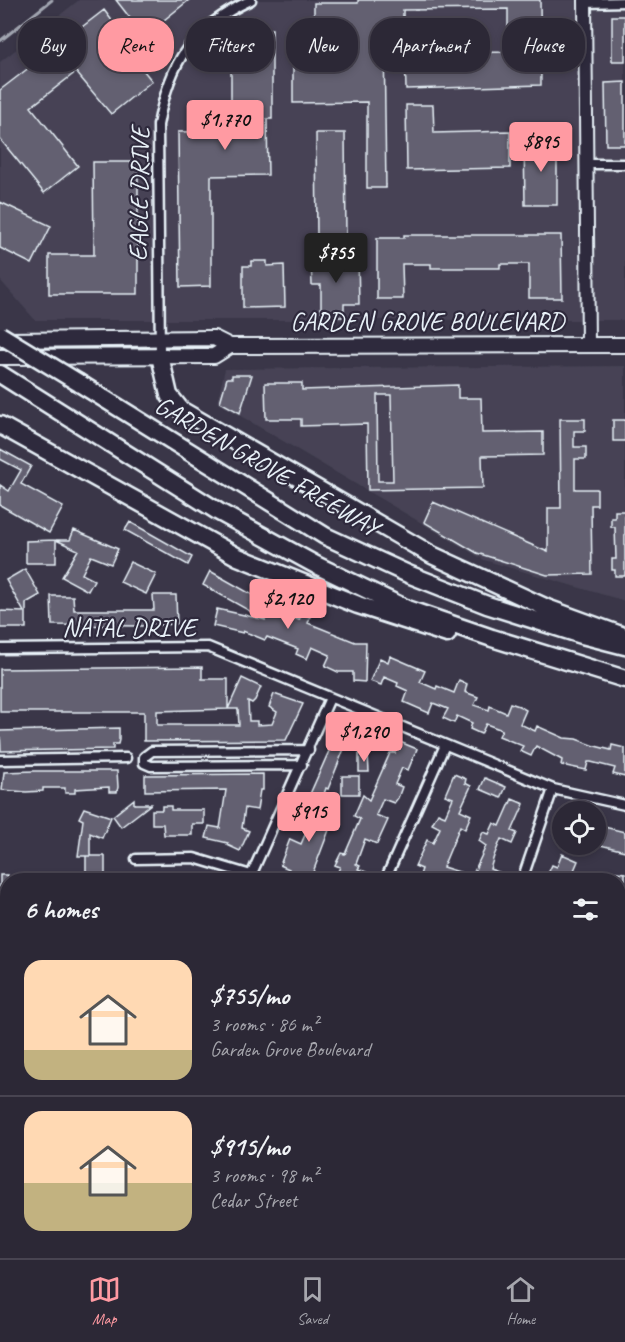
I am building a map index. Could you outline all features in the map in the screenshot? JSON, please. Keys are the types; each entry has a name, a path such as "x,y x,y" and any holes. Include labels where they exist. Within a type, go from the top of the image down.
{"highway":[{"name":"GARDEN GROVE FREEWAY","path":"0,338 79,383 325,536 408,574 488,605 582,635 625,645"},
{"path":"160,356 169,395 181,410 432,555 547,608 625,636"},
{"path":"0,374 219,512 316,566 407,609 625,680"},
{"path":"0,425 198,537 274,572 358,605 466,640 625,680"}],"main road":[{"name":"GARDEN GROVE BOULEVARD","path":"0,338 214,338 230,346 625,345"},
{"name":"GARDEN GROVE BOULEVARD","path":"0,357 214,356 230,346"}],"street":[{"name":"EAGLE DRIVE","path":"160,356 158,125 164,92 176,64 196,36 224,13 251,0"},
{"path":"588,345 585,1 625,2"},
{"path":"586,164 625,164"},
{"name":"NATAL DRIVE","path":"0,649 208,647 553,789 625,805"},
{"path":"252,873 309,750 330,698"},
{"path":"388,873 445,745"},
{"path":"302,765 151,766 144,763 144,757 152,751 309,750"},
{"path":"0,760 126,758"},
{"path":"524,873 553,789"},
{"path":"136,858 194,858 236,873"}],"shaded area":[{"path":"79,0 625,0 625,320 35,320 0,280 0,62 18,48 18,72 86,72 86,18 56,18"},
{"path":"625,366 625,601 484,560 217,402 225,369"}],"building":[{"path":"116,0 189,0 166,18 130,18"},
{"path":"358,0 540,0 540,18 508,18 508,9 403,10 403,18 370,18 370,72 384,72 386,188 367,188 367,102 293,103 293,72 358,72 358,18 314,18 314,3 358,3"},
{"path":"104,10 110,18 98,18 98,72 145,72 152,81 111,114 76,72 86,72 86,24"},
{"path":"612,16 625,16 625,61 612,61"},
{"path":"490,52 502,52 502,72 541,72 541,85 406,89 406,72 490,72"},
{"path":"23,72 76,72 31,107 78,166 44,193 0,139 0,90"},
{"path":"231,72 272,72 272,119 267,119 268,175 211,176 211,286 180,287 178,132 231,131"},
{"path":"625,82 625,145 606,145 605,83"},
{"path":"406,105 433,105 434,133 510,131 510,168 407,170"},
{"path":"316,133 345,133 346,236 317,236"},
{"path":"524,141 557,141 557,205 525,205"},
{"path":"93,162 138,162 138,294 49,294 49,255 94,255"},
{"path":"0,202 51,226 32,264 0,248"},
{"path":"404,235 561,235 562,298 529,298 529,264 500,264 500,268 431,268 431,264 402,264 403,299 377,299 377,238 404,238"},
{"path":"311,258 358,258 359,304 344,304 344,317 321,317 321,285 312,285"},
{"path":"251,261 267,261 267,266 284,265 285,307 243,308 243,266 251,266"},
{"path":"232,375 252,375 240,413 220,402 227,378 232,378"},
{"path":"265,383 302,383 302,390 458,385 458,398 481,398 482,433 543,432 543,455 482,456 483,488 368,490 367,424 301,426 301,419 266,419","holes":["377,395 391,395 393,481 378,481"]},
{"path":"560,419 585,419 585,431 574,431 574,447 586,447 586,459 575,459 575,489 597,489 597,505 591,505 592,574 547,575 477,553 424,522 433,502 548,552 548,508 561,508"},
{"path":"613,420 625,420 625,441 613,441"},
{"path":"0,449 31,466 21,484 63,507 49,533 0,505 0,485 9,491 21,470 0,459"},
{"path":"615,511 625,511 625,576 615,576 615,570 612,570 612,559 616,559 615,527 611,527 611,518 615,518"},
{"path":"130,522 192,557 188,565 125,530"},
{"path":"74,530 118,549 111,564 91,556 82,574 94,580 88,591 62,577 78,550 56,540 70,540"},
{"path":"56,540 56,563 26,563 26,541"},
{"path":"130,562 156,574 146,594 120,582"},
{"path":"25,569 40,595 26,603 26,628 0,628 0,611 24,612 6,580"},
{"path":"210,571 258,598 255,604 299,620 302,614 310,617 308,623 355,642 366,642 365,682 353,681 353,672 338,672 325,666 330,655 312,647 307,659 296,654 298,649 267,637 265,640 243,631 243,633 213,626 217,609 266,620 203,585"},
{"path":"153,595 176,595 177,624 52,625 51,596 73,596 74,610 154,610"},
{"path":"390,656 425,671 420,682 436,689 437,686 454,693 459,680 467,684 465,692 478,697 474,705 489,710 490,706 506,713 510,703 519,706 526,710 520,724 535,731 537,726 564,738 576,739 611,750 612,745 625,748 625,777 613,774 615,768 591,762 588,762 586,770 561,765 562,760 536,746 531,756 520,751 523,746 499,736 502,730 486,724 481,734 470,729 472,723 457,716 454,723 443,718 448,709 433,703 429,713 404,702 408,691 397,686 398,683 384,677 381,685 370,681 380,658 388,662"},
{"path":"202,667 202,679 228,679 228,709 242,678 261,687 255,700 252,703 248,701 249,721 257,721 257,725 272,724 277,712 269,707 274,694 303,704 286,740 144,741 144,712 0,712 0,669","holes":["238,709 239,725 157,725 157,711"]},
{"path":"341,724 352,729 328,789 326,788 324,794 310,794"},
{"path":"119,728 118,744 113,744 113,749 1,751 0,731"},
{"path":"378,733 417,749 408,770 402,768 395,784 402,787 398,798 394,803 383,799 376,815 388,820 377,844 365,839 356,864 360,866 358,869 366,873 337,873 340,867 335,865 341,853 345,854 360,819 354,816 363,795 369,800 390,753 396,753 373,743"},
{"path":"359,754 368,754 369,772 359,772"},
{"path":"117,771 117,792 109,792 109,787 75,789 75,793 65,793 65,788 43,788 43,791 26,792 2,790 4,772"},
{"path":"263,774 263,790 260,790 257,810 245,808 242,828 249,831 240,851 227,845 228,843 206,838 209,826 220,828 226,790 145,791 145,775"},
{"path":"454,774 466,779 465,783 471,786 460,810 471,815 465,829 460,826 443,867 462,873 421,873 422,869 415,866 427,840 433,843 440,828 432,824 438,813 445,816 453,798 445,795"},
{"path":"342,776 359,776 359,794 342,794"},
{"path":"485,778 506,787 501,798 480,789"},
{"path":"309,797 337,809 313,873 287,873 289,869 280,865 290,839 301,844 315,812 304,807"},
{"path":"134,799 134,804 151,804 121,827 113,816"},
{"path":"512,799 524,804 512,831 517,833 512,844 501,839 490,869 501,873 473,873 486,846 479,841 483,832 489,834 494,823 500,826"},
{"path":"162,806 171,806 171,810 204,810 204,824 192,824 192,835 164,835 163,824 152,824 152,810 162,810"},
{"path":"84,808 111,817 102,838 90,833 90,856 78,856 83,820 79,818"},
{"path":"606,827 625,832 625,851 606,846"},
{"path":"562,855 578,861 573,873 548,873 552,865 557,867"},
{"path":"86,856 105,856 105,873 86,873"},
{"path":"600,870 625,873 599,873"}],"waterway":[{"path":"0,41 52,0"}]}
